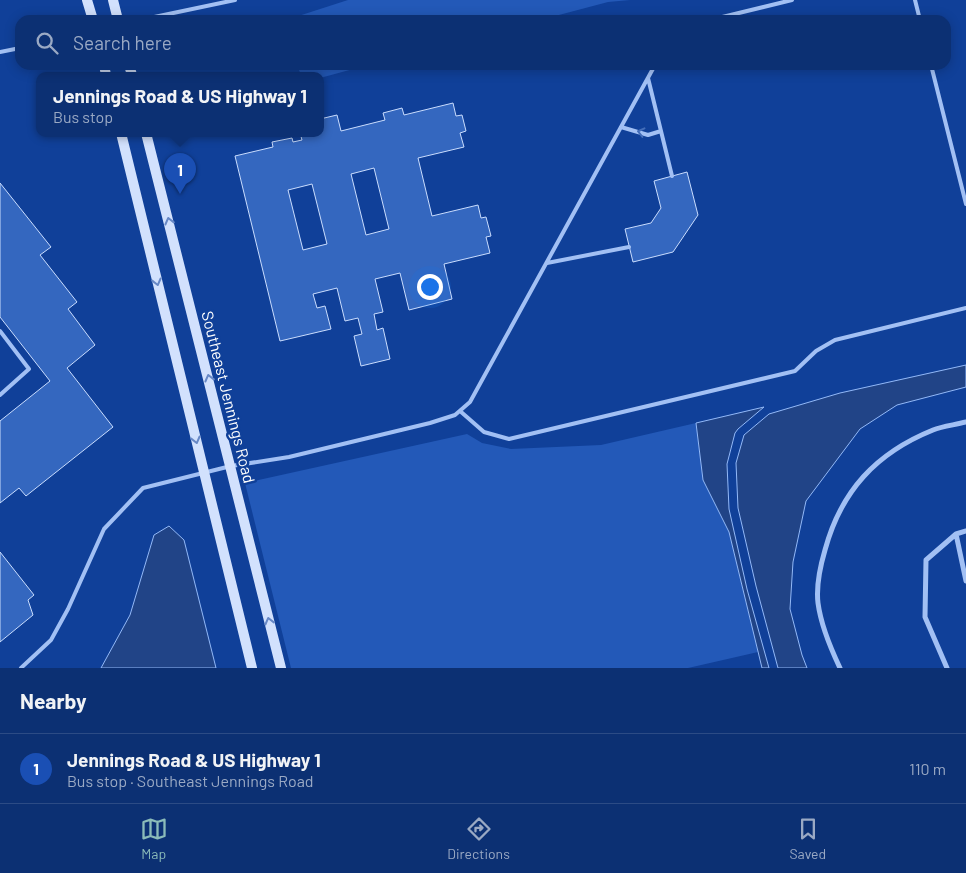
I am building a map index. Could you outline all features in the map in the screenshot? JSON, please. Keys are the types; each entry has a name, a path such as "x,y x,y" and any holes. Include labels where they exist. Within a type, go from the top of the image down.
{"street":[{"path":"87,0 92,15"},
{"path":"112,0 116,15"},
{"path":"122,137 252,668"},
{"name":"Southeast Jennings Road","path":"147,137 281,668"},
{"path":"840,668 826,638 818,602 819,570 830,532 846,497 868,470 901,446 934,430 966,422"},
{"path":"947,668 924,617 926,560 956,534 966,532"},
{"path":"956,534 966,581"}],"lane":[{"path":"164,15 235,0"},
{"path":"730,15 792,0"},
{"path":"915,0 919,15"},
{"path":"0,52 15,49"},
{"path":"21,668 51,640 68,609 104,530 143,488 231,466 289,457 447,418 455,415 470,402 652,70"},
{"path":"932,70 966,204"},
{"path":"648,78 672,176"},
{"path":"621,127 648,135 661,131"},
{"path":"547,263 629,247"},
{"path":"460,411 484,432 509,439 795,371 816,351 835,340 966,308"},
{"path":"0,331 29,369 0,395"}],"shaded area":[{"path":"348,0 630,0 608,2 559,15 302,15"},
{"path":"299,70 350,70 324,77 324,72 300,72"},
{"path":"966,365 966,387 897,405 860,429 806,501 793,562 790,609 807,668 778,668 738,508 736,463 744,435 769,414 840,393"},
{"path":"764,407 735,433 727,464 729,509 747,589 769,668 762,668 729,532 703,480 696,423"},
{"path":"696,423 703,480 729,532 758,652 688,668 291,668 245,483 467,434 482,443 511,449 601,445"},
{"path":"169,526 184,540 216,668 101,668 130,615 154,535"}],"building":[{"path":"453,103 456,116 462,115 466,131 460,133 464,147 418,158 432,216 478,205 481,218 486,217 491,236 486,237 490,253 444,264 452,299 409,310 400,273 375,279 383,312 374,314 377,330 383,328 390,359 361,366 354,336 362,334 358,318 345,321 337,288 313,294 317,308 325,306 331,329 280,341 235,156 273,147 272,142 292,138 293,142 302,140 301,137 324,137 324,118 337,115 341,131 385,120 383,113 402,108 404,115","holes":["374,168 389,229 366,235 351,174","312,184 327,244 303,250 288,190"]},
{"path":"687,172 698,215 673,252 633,262 625,229 651,223 661,208 654,181"},
{"path":"0,183 51,247 40,255 77,302 68,309 95,345 67,368 113,427 26,496 19,488 0,503 0,421 50,381 0,317"},
{"path":"0,552 34,595 28,600 33,615 0,642"}],"place":[{"name":"Jennings Road & US Highway 1","path":"180,194"}]}
